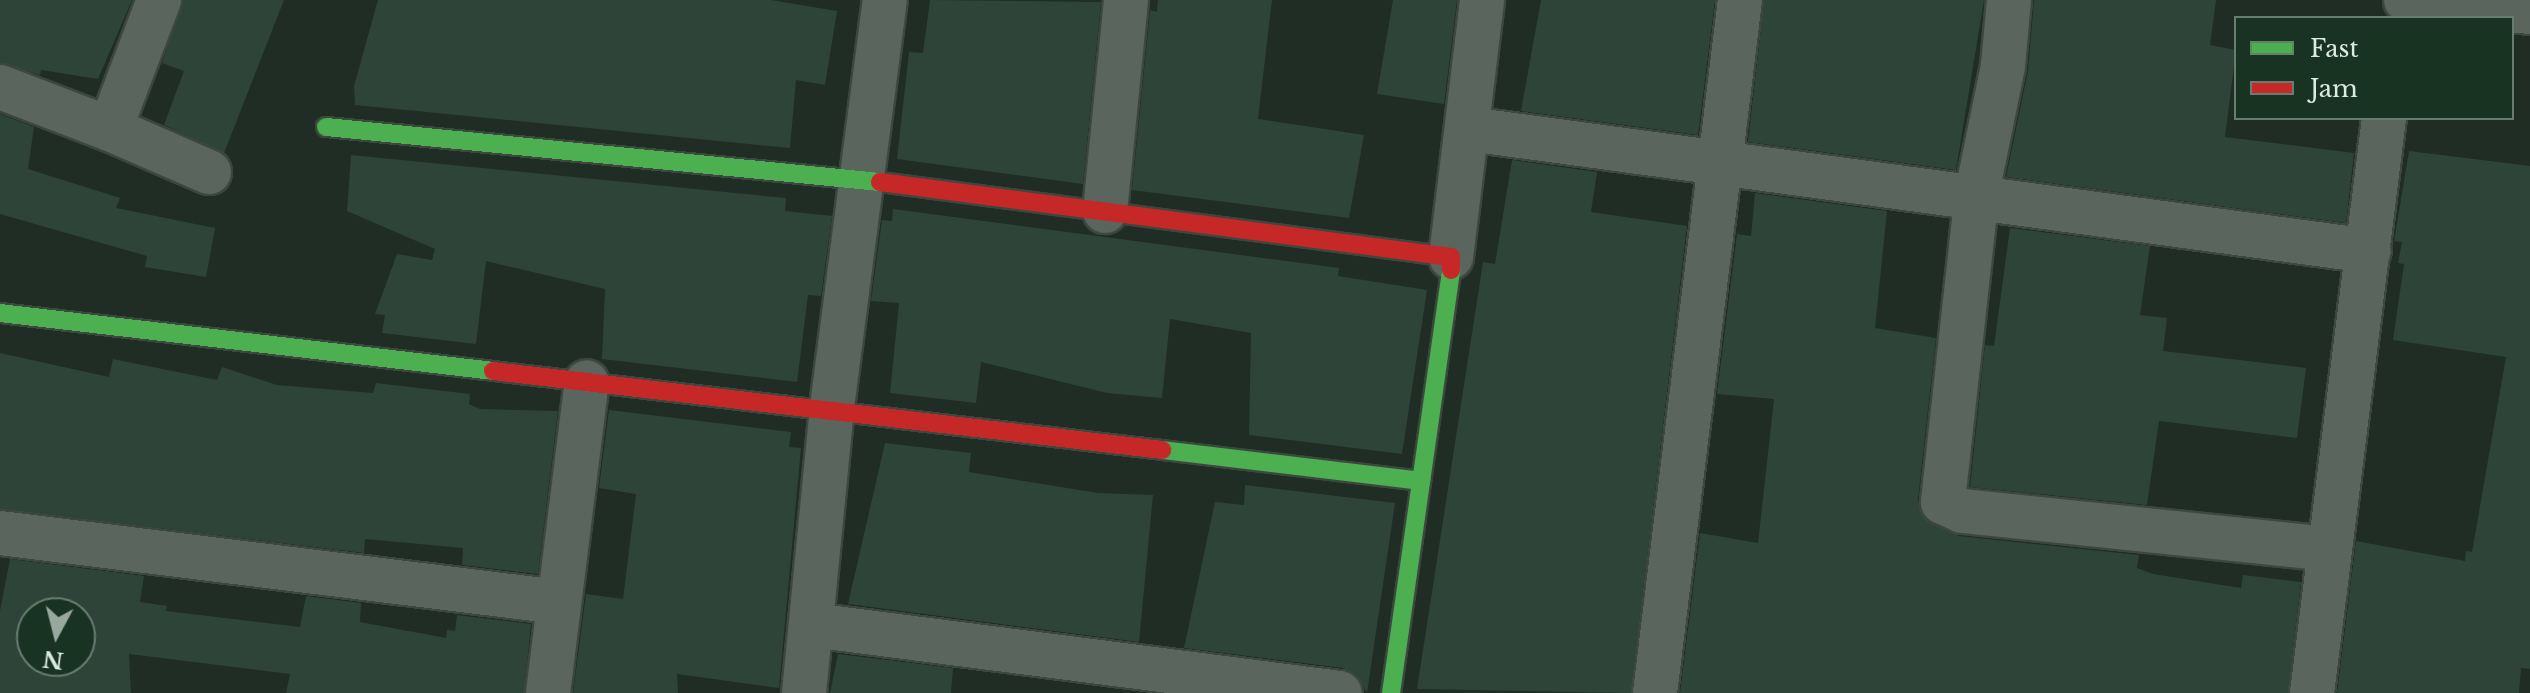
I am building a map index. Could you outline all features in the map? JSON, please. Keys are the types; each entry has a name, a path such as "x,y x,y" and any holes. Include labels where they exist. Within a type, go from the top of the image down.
{"street":[{"path":"110,129 159,0"},
{"path":"804,693 832,407 885,0"},
{"path":"1105,211 1126,0"},
{"path":"1391,693 1452,291 1451,257 1469,129 1482,0"},
{"path":"1655,693 1723,163 1740,0"},
{"path":"2009,0 2003,66 1977,193 1943,502 1962,511 2328,549"},
{"path":"2406,0 2530,12"},
{"path":"0,87 110,129 209,172"},
{"path":"2312,693 2384,120"},
{"path":"326,127 863,180 1451,257"},
{"path":"1469,129 1977,193 2369,251"},
{"path":"0,313 587,382 832,407 1421,481"},
{"path":"548,693 587,382"},
{"path":"0,533 559,602"},
{"path":"812,625 1083,678 1340,693"}],"building":[{"path":"0,0 132,0 98,79 41,70 40,75 0,63"},
{"path":"183,0 284,0 224,153 164,125 184,71 162,63"},
{"path":"378,0 771,0 837,11 825,85 796,80 790,148 355,105 354,86"},
{"path":"930,0 1101,2 1083,184 897,159 909,52 923,53"},
{"path":"1158,0 1272,0 1258,119 1364,135 1349,218 1132,190 1150,10 1157,12"},
{"path":"1393,0 1457,0 1444,104 1377,94"},
{"path":"1541,0 1715,0 1698,135 1521,111"},
{"path":"1764,0 1984,0 1956,170 1748,142"},
{"path":"2034,0 2216,0 2210,45 2234,50 2225,137 2354,153 2346,223 2006,177 2028,71"},
{"path":"0,114 34,127 28,169 120,198 116,208 215,228 206,277 145,267 147,256 0,214"},
{"path":"2409,151 2530,166 2530,669 2521,668 2519,693 2337,693 2356,541 2465,561 2466,551 2472,552 2506,357 2393,340 2404,264 2398,263 2402,242 2394,241"},
{"path":"351,155 786,198 785,211 832,216 821,296 808,295 797,382 602,359 605,289 486,261 476,344 382,333 385,315 375,314 397,254 432,260 435,249 347,211"},
{"path":"1512,160 1597,172 1591,212 1687,226 1631,693 1417,689 1483,262 1495,264"},
{"path":"1755,193 1887,211 1875,328 1936,338 1918,499 1922,515 1959,536 2139,555 2137,568 2153,574 2241,588 2243,575 2301,582 2288,693 1680,693 1700,533 1758,543 1774,399 1717,394 1737,234 1751,236"},
{"path":"893,209 1339,268 1338,276 1427,290 1402,454 1249,435 1251,333 1170,319 1162,398 1107,393 981,362 976,403 890,393 899,303 871,301 882,220 892,221"},
{"path":"2010,228 2150,246 2140,315 2167,318 2163,351 2306,368 2297,438 2159,421 2147,505 1970,487 1985,345 1994,346"},
{"path":"0,353 109,377 113,359 217,380 222,367 277,385 373,393 376,383 470,394 469,404 480,409 558,411 538,574 462,565 463,548 365,539 364,553 0,509"},
{"path":"609,410 791,432 789,447 801,448 779,688 677,674 678,693 573,693 586,594 623,599 636,494 599,488"},
{"path":"885,443 971,453 969,472 1098,493 1153,495 1139,642 848,604"},
{"path":"1245,485 1395,503 1367,693 1356,674 1343,668 1184,648 1215,502 1244,505"},
{"path":"10,559 144,576 140,602 167,606 166,611 300,627 306,596 361,603 360,622 446,638 447,630 455,631 457,615 531,624 524,693 286,693 290,674 129,654 131,693 0,693 0,611"},
{"path":"838,654 953,668 951,693 830,693"}],"traffic: fast":[{"path":"326,127 880,182"},
{"path":"1391,693 1451,270"},
{"path":"0,313 493,371"},
{"path":"1162,450 1421,481"}],"traffic: jam":[{"path":"880,182 1451,257 1451,270"},
{"path":"493,371 1162,450"}]}
